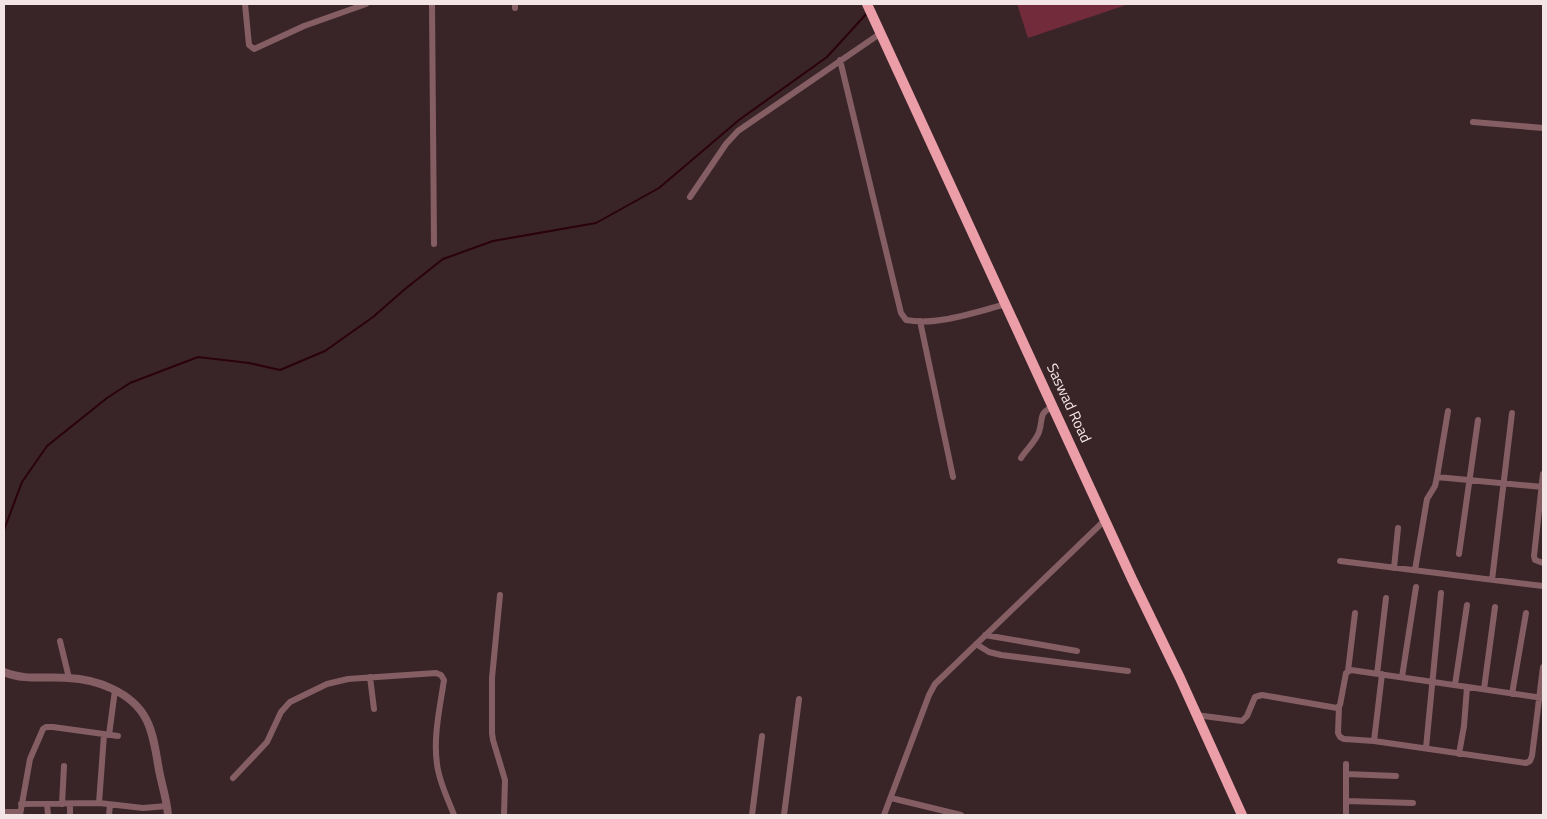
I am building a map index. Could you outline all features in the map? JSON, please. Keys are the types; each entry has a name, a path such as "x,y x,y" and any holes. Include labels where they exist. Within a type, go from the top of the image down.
{"highway":[{"name":"Saswad Road","path":"868,4 1242,815"}],"street":[{"path":"245,4 247,36 249,45 254,49 304,26 362,4"},
{"path":"432,4 434,244"},
{"path":"690,197 726,144 738,131 882,32"},
{"path":"840,60 901,314 906,320 920,321 968,315 1006,304"},
{"path":"1473,122 1543,128"},
{"path":"920,321 953,477"},
{"path":"1021,458 1039,432 1042,414 1054,406"},
{"path":"1415,570 1427,499 1435,486 1448,411"},
{"path":"1492,580 1512,413"},
{"path":"1460,554 1478,420"},
{"path":"1543,474 1534,556 1535,560 1543,563"},
{"path":"1437,477 1542,487"},
{"path":"884,815 929,695 935,684 1106,519"},
{"path":"1394,568 1398,528"},
{"path":"1340,561 1543,586"},
{"path":"1402,677 1416,587"},
{"path":"1426,748 1441,593"},
{"path":"500,595 492,678 492,733 505,780 504,815"},
{"path":"1374,741 1386,598"},
{"path":"1455,685 1467,605"},
{"path":"1484,690 1495,607"},
{"path":"1355,613 1348,671 1339,707 1338,733 1340,737 1519,763 1530,761 1541,698 1543,667"},
{"path":"1512,694 1526,613"},
{"path":"986,635 1077,651"},
{"path":"60,641 69,678"},
{"path":"976,644 989,652 1002,655 1128,671"},
{"path":"1348,671 1352,670 1541,698"},
{"path":"4,672 27,678 69,678 98,683 115,690 140,709 147,720 168,806 168,815"},
{"path":"233,778 267,742 281,712 290,702 327,684 348,678 436,673 441,675 444,680 436,746 436,763 454,815"},
{"path":"370,677 374,709"},
{"path":"1459,754 1468,687"},
{"path":"99,803 106,735 115,690"},
{"path":"1196,715 1242,721 1247,716 1255,697 1262,695 1335,708 1339,707"},
{"path":"784,815 799,699"},
{"path":"4,812 20,814 30,759 46,727 118,736"},
{"path":"752,815 762,736"},
{"path":"1346,764 1346,815"},
{"path":"62,804 64,766"},
{"path":"1346,774 1396,776"},
{"path":"891,798 957,815"},
{"path":"1346,801 1413,803"},
{"path":"21,804 99,803 143,808 168,806"},
{"path":"47,804 48,815"},
{"path":"70,804 70,815"},
{"path":"109,815 110,805"}],"shaded area":[{"path":"1017,4 1129,4 1028,38"}],"waterway":[{"path":"4,530 22,482 47,446 107,398 130,383 198,357 249,363 280,370 325,351 373,317 443,259 493,241 596,223 659,188 739,120 827,57 868,12"}]}
